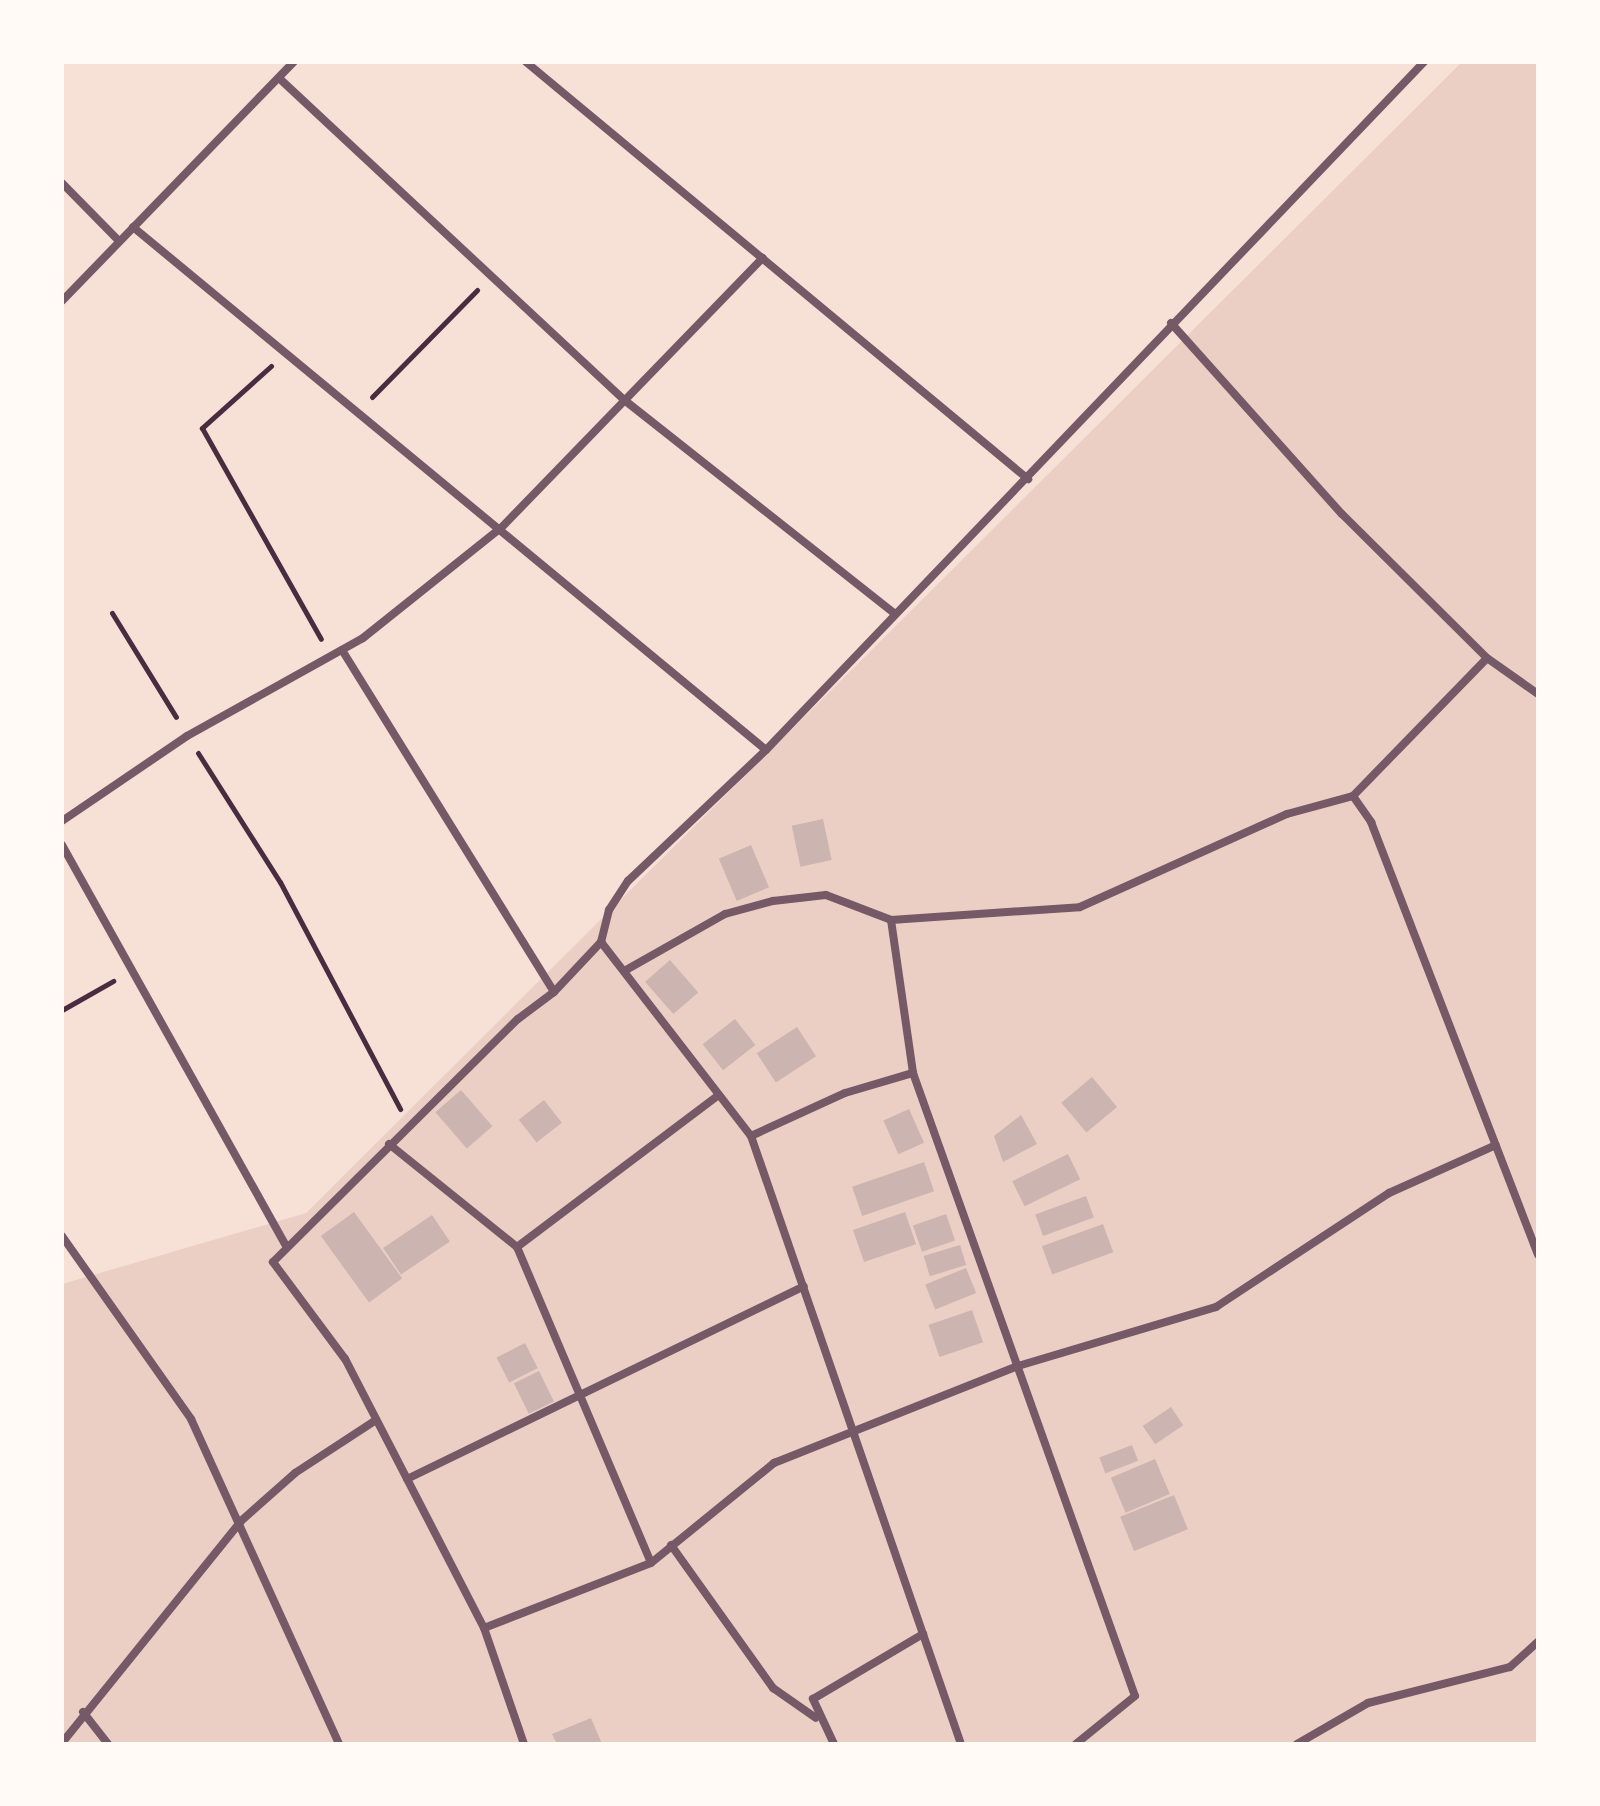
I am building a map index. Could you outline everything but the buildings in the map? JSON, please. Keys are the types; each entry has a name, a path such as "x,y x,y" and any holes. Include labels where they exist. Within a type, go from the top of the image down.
{"street":[{"path":"526,62 1028,479"},
{"path":"524,1744 484,1628 407,1479 373,1422 345,1359 273,1262 285,1244 408,1124 554,992 601,942 609,910 628,881 766,750 894,613 1028,479 1171,323 1424,62"},
{"path":"62,301 280,79 287,64"},
{"path":"280,79 489,278 623,399 894,613"},
{"path":"62,183 119,241"},
{"path":"133,227 282,356 359,410 766,750"},
{"path":"62,821 187,736 342,650 501,528 763,258"},
{"path":"1171,323 1342,514 1487,658 1538,694"},
{"path":"342,650 554,992"},
{"path":"626,970 725,914 773,901 826,895 891,920 1080,907 1287,814 1353,796 1487,658"},
{"path":"1353,796 1371,822 1538,1255"},
{"path":"62,845 134,969 193,1088 285,1244"},
{"path":"891,920 913,1073 1135,1696 1076,1744"},
{"path":"601,942 626,970 716,1097 751,1136 804,1286 849,1435 961,1744"},
{"path":"751,1136 845,1093 913,1073"},
{"path":"517,1247 716,1097"},
{"path":"389,1144 517,1247 651,1563"},
{"path":"484,1628 651,1563 774,1463 1018,1366 1216,1307 1389,1193 1496,1145"},
{"path":"62,1236 191,1419 241,1521 339,1744"},
{"path":"407,1479 804,1286"},
{"path":"62,1743 83,1712 241,1521 295,1473 373,1422"},
{"path":"671,1545 773,1688 816,1718"},
{"path":"831,1743 816,1718 813,1699 923,1634"},
{"path":"1297,1744 1368,1703 1510,1667 1538,1642"},
{"path":"83,1712 108,1744"}],"path":[{"path":"359,410 489,278"},
{"path":"282,356 202,428 331,657"},
{"path":"112,613 280,882 408,1124"},
{"path":"62,1010 134,969"}],"shaded area":[{"path":"1462,62 1538,62 1538,1744 62,1744 62,1284 306,1213"}]}
